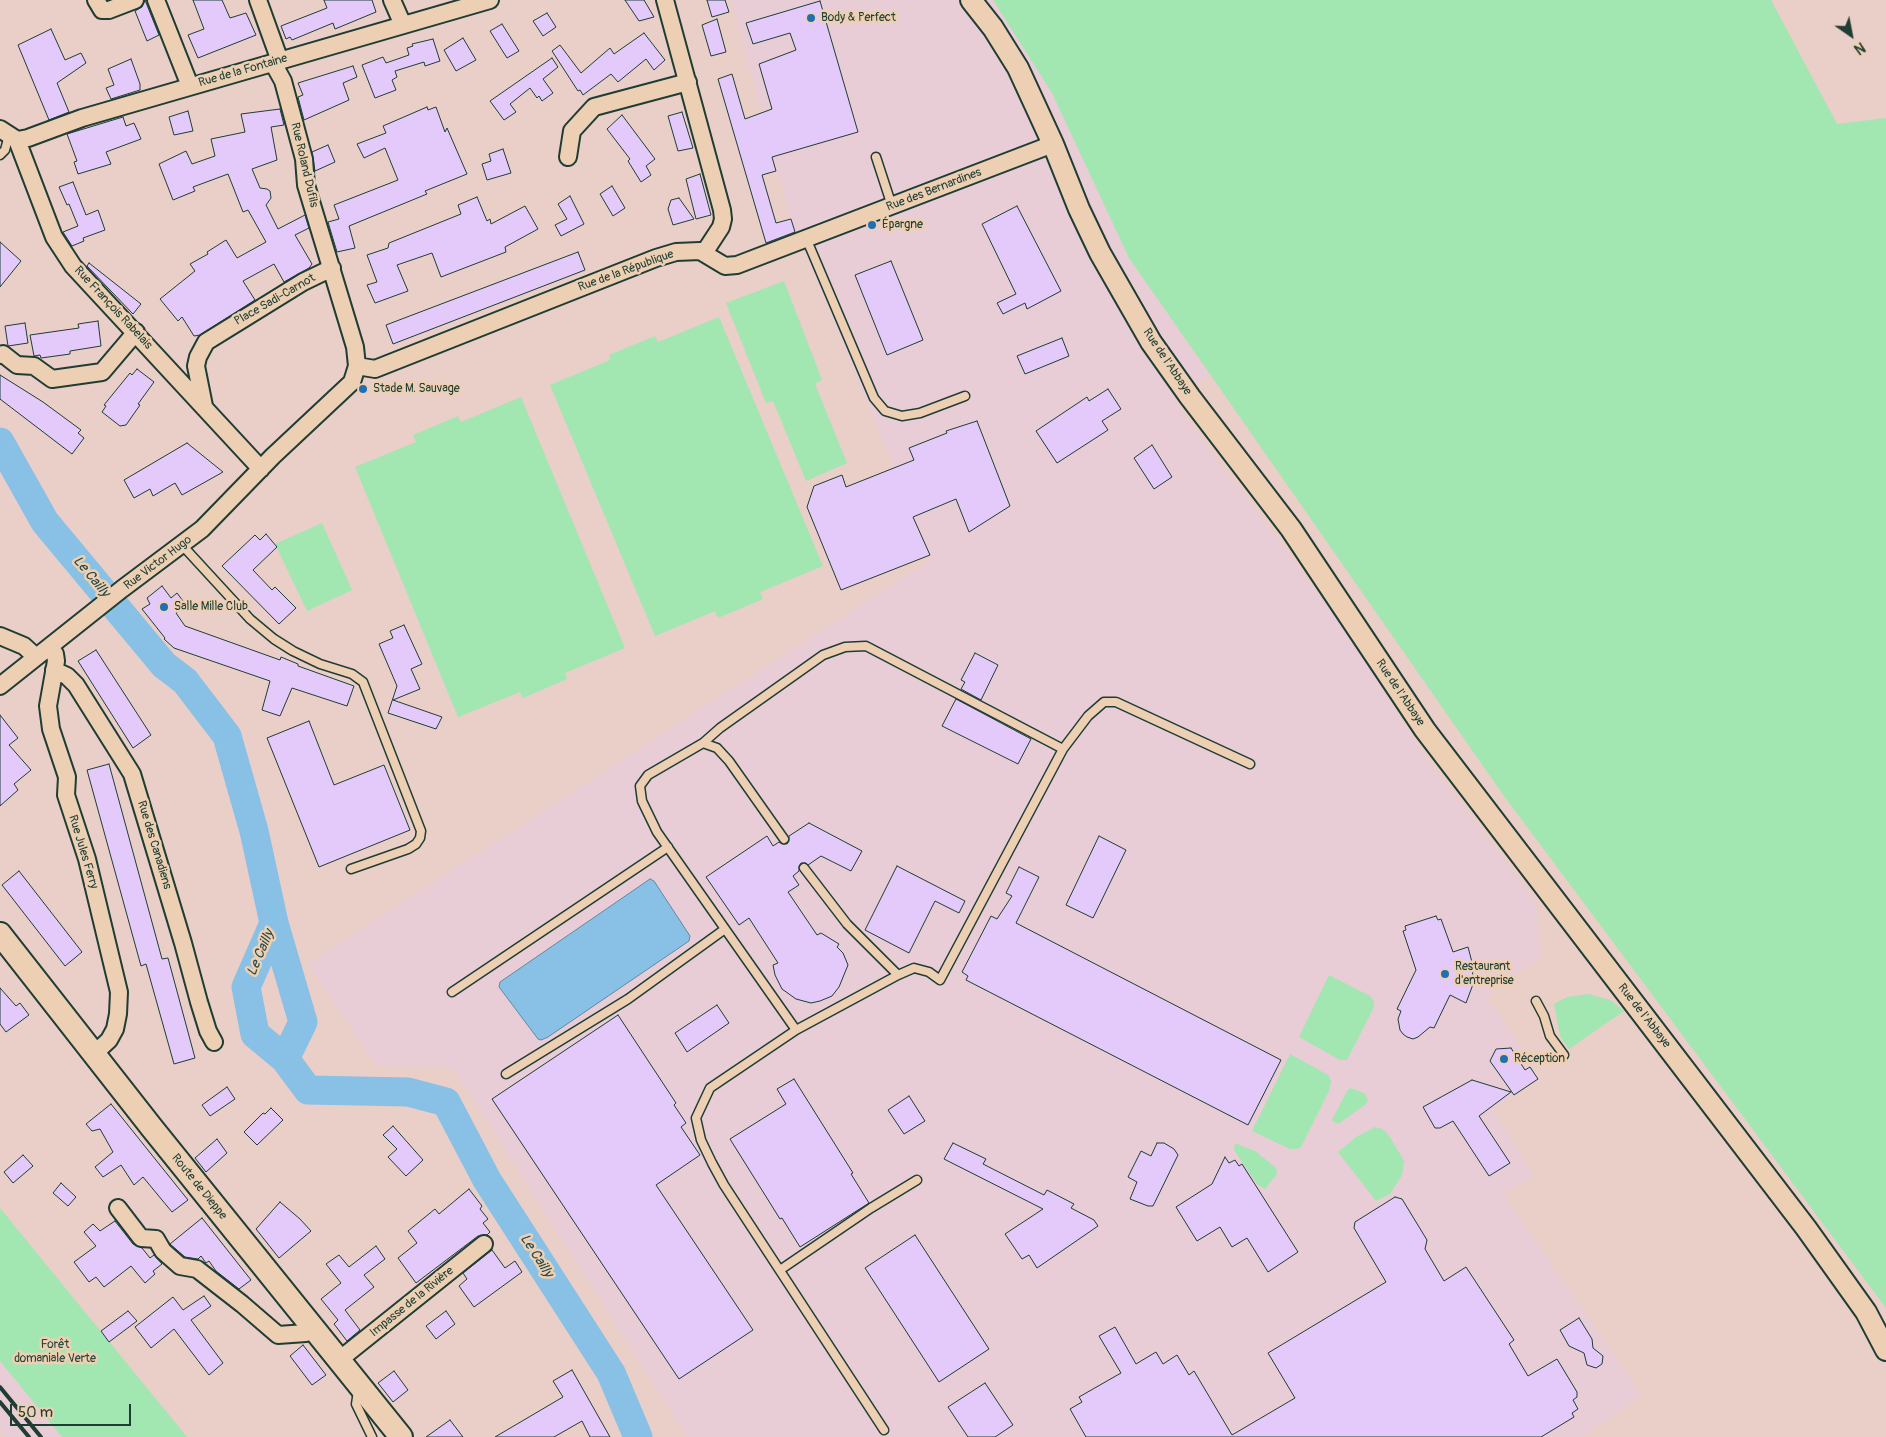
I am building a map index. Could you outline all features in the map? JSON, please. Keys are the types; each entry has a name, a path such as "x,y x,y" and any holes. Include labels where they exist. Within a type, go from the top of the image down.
{"main road":[{"name":"Route de Dieppe","path":"0,934 152,1128 401,1437"}],"street":[{"path":"96,0 102,10 108,10 135,0"},
{"path":"156,0 190,86"},
{"name":"Rue Roland Dufils","path":"258,0 298,135 304,159 306,184 332,268"},
{"path":"392,0 402,25"},
{"path":"665,0 722,210 723,219 721,227 704,253"},
{"name":"Rue de l'Abbaye","path":"971,0 1018,68 1100,253 1152,342 1190,397 1291,529 1425,730 1806,1228 1866,1312 1886,1350"},
{"name":"Rue de la Fontaine","path":"9,134 28,138 82,118 481,2"},
{"path":"568,157 572,131 594,107 688,82"},
{"name":"Rue François Rabelais","path":"9,134 54,237 84,279 136,332 204,408"},
{"name":"Rue des Bernardines","path":"704,253 724,266 737,265 1053,144"},
{"name":"Rue de la République","path":"357,366 375,369 656,258 688,251 704,253"},
{"name":"Place Sadi-Carnot","path":"204,408 196,366 198,357 206,342 303,282 332,268 355,347 357,366"},
{"path":"0,354 3,354 17,365 34,366 52,379 102,372 136,332"},
{"path":"204,408 261,469 352,382 357,366"},
{"name":"Rue Victor Hugo","path":"0,686 122,589 202,530 261,469"},
{"path":"0,636 24,646 36,657"},
{"name":"Rue Jules Ferry","path":"50,647 55,654 48,706 51,729 67,777 66,795 87,859 119,992 115,1029 109,1040 95,1054"},
{"name":"Rue des Canadiens","path":"54,670 68,676 76,684 132,774 199,1002 208,1031 214,1042"},
{"path":"118,1208 141,1238 156,1239 163,1251 180,1266 197,1269 278,1335 306,1333 314,1328"},
{"name":"Impasse de la Rivière","path":"339,1360 484,1244"}],"lane":[{"path":"0,155 5,150 9,134"},
{"path":"876,157 892,206"},
{"path":"806,238 874,398 885,411 902,416 920,413 965,396"},
{"path":"182,545 250,619 274,639 293,651 320,664 352,674 363,682 421,831 420,838 416,844 408,849 352,869"},
{"path":"796,1030 657,832 642,801 640,786 648,775 703,744 720,728 823,655 844,647 866,646 1063,749"},
{"path":"884,1430 716,1170 701,1140 696,1118 710,1088 796,1030 898,975 914,968 929,972 940,980 1063,749 1088,716 1104,702 1116,702 1250,764"},
{"path":"703,744 717,748 729,761 784,839"},
{"path":"452,992 668,847"},
{"path":"804,868 847,924 898,975"},
{"path":"506,1074 628,999 725,929"},
{"path":"1536,1001 1544,1016 1550,1036 1564,1055"},
{"path":"780,1270 871,1208 917,1180"},
{"path":"359,1384 356,1404 372,1437"}],"shaded area":[{"path":"731,0 993,0 1052,93 1129,258 1209,374 1174,402 1341,623 1425,757 1536,902 1540,958 1494,987 1488,999 1528,1058 1526,1060 1538,1079 1492,1110 1534,1175 1503,1194 1642,1396 1580,1437 687,1437 456,1072 441,1065 376,1065 308,964 932,559 791,219"},
{"path":"0,1361 62,1437 6,1437 0,1429"}],"green space":[{"path":"993,0 1771,0 1837,124 1886,118 1886,1308 1504,796 1129,258 1052,93"},
{"path":"784,281 822,380 815,384 847,463 806,481 773,401 766,403 726,303"},
{"path":"719,317 823,566 760,592 763,599 718,618 715,611 655,636 550,385 610,360 609,355 655,336 658,342"},
{"path":"521,397 625,648 565,673 567,679 523,698 520,692 458,717 355,467 416,442 413,435 458,416 461,422"},
{"path":"322,523 352,590 307,611 275,544"},
{"path":"1329,975 1370,996 1374,1001 1374,1007 1347,1060 1340,1060 1299,1037"},
{"path":"1588,994 1610,1000 1624,1011 1569,1049 1560,1036 1554,1004 1567,997"},
{"path":"1290,1054 1328,1075 1331,1081 1329,1091 1301,1147 1297,1149 1290,1149 1252,1131"},
{"path":"1351,1088 1364,1093 1368,1099 1366,1104 1338,1124 1332,1121 1333,1118 1347,1091"},
{"path":"1375,1127 1382,1129 1388,1134 1404,1161 1402,1175 1390,1194 1376,1201 1338,1152 1356,1137"},
{"path":"1235,1143 1255,1151 1276,1168 1277,1174 1265,1189 1257,1184 1234,1150"},
{"name":"Forêt domaniale Verte","path":"0,1208 187,1437 62,1437 0,1361"}],"water":[{"path":"650,879 654,881 690,936 689,941 548,1037 541,1040 538,1039 499,987 500,982"}],"building":[{"path":"145,0 159,35 147,41 135,11 142,7"},
{"path":"193,0 222,0 230,18 246,13 256,35 198,58 188,35 204,29"},
{"path":"324,0 372,0 376,12 335,29 333,23 292,40 290,37 286,39 281,26 327,8"},
{"path":"625,0 644,0 654,17 639,21"},
{"path":"707,0 725,0 729,12 712,17"},
{"path":"820,1 858,132 772,157 776,171 762,175 776,223 791,219 795,232 766,243 718,79 732,74 745,119 772,109 759,64 796,50 790,33 753,44 746,23"},
{"path":"547,13 556,27 543,36 533,21"},
{"path":"717,19 726,52 711,56 702,25"},
{"path":"502,24 519,51 507,58 490,31"},
{"path":"51,29 65,60 81,53 86,63 57,83 69,112 49,120 18,45"},
{"path":"644,33 665,60 654,70 646,59 618,82 611,74 583,95 580,90 578,91 552,51 560,45 581,73 610,48 614,54"},
{"path":"463,38 476,60 456,71 444,50"},
{"path":"433,39 440,61 425,66 424,62 395,71 397,77 392,80 396,90 375,98 362,65 383,57 386,63 409,55 407,48 413,46 412,44"},
{"path":"552,58 558,67 543,79 553,93 542,101 539,96 537,98 530,88 510,104 516,112 504,120 490,101"},
{"path":"131,59 140,84 140,90 111,99 106,88 114,85 108,69"},
{"path":"353,66 357,77 343,83 349,100 304,120 298,97 303,95 298,83"},
{"path":"427,107 428,110 436,107 445,132 447,128 467,174 425,191 427,194 349,226 355,248 337,252 328,222 339,219 334,205 398,180 385,148 364,158 357,144 386,133 383,126"},
{"path":"280,109 284,125 271,127 277,160 252,169 260,188 270,191 271,198 266,205 278,229 305,215 309,228 295,235 312,264 309,268 284,282 274,264 243,281 255,300 200,335 194,336 182,317 178,321 160,299 195,271 190,264 208,254 207,252 226,240 237,258 266,242 248,210 243,212 228,174 193,187 195,191 173,200 159,164 186,151 192,164 215,156 211,139 245,132 241,114"},
{"path":"188,111 193,131 174,135 169,117"},
{"path":"682,112 693,148 678,151 668,116"},
{"path":"622,115 655,159 646,166 651,175 641,182 628,161 630,159 607,129"},
{"path":"123,117 126,126 134,123 141,139 106,152 111,164 78,174 74,162 77,161 67,134"},
{"path":"328,145 335,162 315,171 312,152"},
{"path":"503,149 511,173 487,180 482,164 491,161 489,154"},
{"path":"700,174 711,215 696,219 686,179"},
{"path":"73,182 86,215 98,210 105,230 83,238 84,241 72,246 63,232 78,226 69,204 67,205 59,187"},
{"path":"612,186 625,208 613,216 600,194"},
{"path":"570,196 584,224 561,236 555,225 567,219 558,204"},
{"path":"477,197 487,221 490,219 491,224 525,206 538,229 505,247 506,252 441,277 432,253 397,265 408,291 375,303 367,285 377,282 367,255 388,248 389,243 461,214 458,205"},
{"path":"679,198 694,219 673,225 668,209 671,200"},
{"path":"1017,206 1061,291 1027,309 1025,303 1003,314 997,303 1016,294 982,224"},
{"path":"0,242 21,261 0,287"},
{"path":"578,252 585,270 393,344 386,325"},
{"path":"891,261 923,340 887,355 855,275"},
{"path":"89,263 141,304 133,314 87,266"},
{"path":"98,321 101,346 70,351 70,354 41,358 40,355 34,356 30,335 79,328 78,324"},
{"path":"25,323 28,343 8,346 5,326"},
{"path":"1062,338 1069,356 1025,374 1017,356"},
{"path":"137,369 154,382 126,425 120,426 102,412 106,406 104,405 130,373 132,375"},
{"path":"0,375 43,402 81,430 78,433 84,438 72,454 0,399"},
{"path":"1108,389 1121,409 1102,421 1108,430 1057,463 1036,431 1087,397 1089,401"},
{"path":"977,421 1010,506 969,532 956,499 913,517 930,555 841,590 807,507 814,486 842,475 846,487 914,460 909,448 947,433 946,431"},
{"path":"187,443 223,472 182,495 175,483 153,496 150,489 134,498 124,480"},
{"path":"1152,445 1172,477 1154,489 1134,458"},
{"path":"266,534 277,547 253,570 272,590 275,587 296,608 279,624 222,566 255,535 260,540"},
{"path":"162,586 171,598 177,593 186,605 176,613 185,626 280,660 281,657 298,664 298,666 354,686 347,706 292,688 280,716 262,710 270,681 174,648 164,639 142,609 150,604 147,598"},
{"path":"404,625 422,664 411,669 420,689 393,700 442,717 436,729 388,713 397,686 379,644 393,638 390,631"},
{"path":"96,650 151,735 133,748 78,661"},
{"path":"975,653 998,665 981,700 961,689 965,682 961,680"},
{"path":"956,699 1031,739 1018,764 942,726"},
{"path":"0,715 18,738 9,745 31,770 14,784 18,790 0,806"},
{"path":"309,721 334,785 384,765 410,830 319,867 267,738"},
{"path":"109,764 162,959 168,958 195,1058 174,1064 146,964 141,966 87,770"},
{"path":"809,823 862,851 851,871 821,856 808,865 801,863 799,871 793,876 799,885 788,892 817,935 821,933 839,944 837,947 843,953 848,965 839,987 832,996 811,1003 796,999 782,989 775,975 773,965 778,963 749,918 739,925 706,877 767,836 773,846 779,842 787,844 789,836"},
{"path":"1099,836 1126,850 1093,918 1066,905"},
{"path":"897,866 965,901 959,913 935,901 909,953 865,930"},
{"path":"1019,867 1039,877 1016,923 1281,1060 1248,1125 966,980 968,976 962,972 991,916 997,919 1012,896 1006,893"},
{"path":"19,871 82,952 65,966 2,885"},
{"name":"Restaurant d'entreprise","path":"1436,916 1438,920 1441,919 1453,952 1468,947 1473,966 1472,987 1466,1003 1450,995 1434,1028 1430,1027 1413,1039 1407,1037 1400,1030 1398,1019 1401,1011 1397,1009 1416,970 1403,931 1406,930 1405,926"},
{"path":"0,988 16,1006 20,1003 29,1015 6,1032 0,1024"},
{"path":"717,1005 729,1023 687,1052 675,1033"},
{"path":"618,1015 676,1103 674,1105 686,1123 681,1127 700,1155 656,1185 753,1330 679,1379 492,1099"},
{"path":"1511,1048 1525,1070 1530,1067 1538,1079 1514,1095 1490,1061 1496,1049"},
{"path":"794,1079 853,1173 851,1174 869,1203 800,1247 782,1218 780,1219 730,1139 786,1104 777,1089"},
{"path":"1472,1080 1511,1092 1479,1116 1510,1163 1489,1176 1453,1121 1440,1128 1435,1128 1423,1107"},
{"path":"227,1087 235,1099 210,1116 202,1105"},
{"path":"909,1096 925,1121 904,1134 888,1110"},
{"path":"111,1104 188,1200 172,1212 143,1177 134,1185 121,1165 103,1177 95,1167 113,1152 100,1129 92,1131 86,1124"},
{"path":"271,1108 283,1120 257,1145 244,1132 263,1113 265,1114"},
{"path":"393,1126 423,1160 406,1176 388,1157 397,1149 383,1135"},
{"path":"217,1139 227,1153 206,1172 195,1158"},
{"path":"953,1143 986,1159 983,1164 1044,1195 1047,1190 1074,1204 1071,1208 1094,1220 1098,1226 1037,1268 1029,1255 1022,1259 1005,1234 1043,1209 944,1159"},
{"path":"1157,1143 1164,1143 1174,1149 1178,1155 1153,1206 1148,1206 1130,1199 1137,1182 1128,1177 1141,1151 1151,1156"},
{"path":"23,1155 33,1166 13,1183 4,1172"},
{"path":"1225,1157 1229,1163 1235,1160 1239,1166 1242,1164 1298,1252 1268,1272 1247,1238 1232,1247 1220,1227 1197,1241 1176,1207 1212,1184"},
{"path":"61,1183 76,1197 68,1206 53,1193"},
{"path":"469,1189 482,1206 480,1209 488,1219 483,1223 490,1232 487,1235 478,1236 416,1283 398,1258 417,1243 408,1231 435,1209 439,1214"},
{"path":"1395,1197 1402,1199 1427,1240 1425,1249 1444,1281 1466,1267 1514,1340 1509,1344 1528,1376 1557,1359 1577,1392 1577,1397 1573,1400 1578,1409 1572,1413 1574,1417 1541,1437 1086,1437 1070,1409 1082,1402 1079,1397 1121,1373 1099,1336 1115,1327 1136,1364 1156,1352 1163,1364 1177,1355 1189,1375 1194,1371 1232,1435 1295,1398 1268,1353 1386,1282 1354,1228 1355,1222"},
{"path":"280,1202 311,1231 279,1258 256,1229"},
{"path":"202,1218 251,1280 239,1289 216,1271 209,1261 206,1263 201,1256 198,1259 185,1257 170,1244"},
{"path":"115,1221 133,1244 142,1248 150,1258 154,1255 162,1264 153,1271 155,1274 145,1283 131,1266 104,1287 96,1277 89,1282 74,1262 96,1246 84,1232 93,1224 100,1231"},
{"path":"915,1235 989,1349 939,1382 865,1268"},
{"path":"376,1246 385,1259 364,1275 374,1287 345,1310 360,1330 347,1341 334,1324 338,1320 321,1299 341,1283 326,1264 339,1255 349,1267"},
{"path":"492,1250 505,1268 515,1261 522,1272 474,1307 459,1286 467,1279 463,1273"},
{"path":"204,1296 211,1306 191,1320 223,1363 209,1375 174,1329 151,1348 135,1327 173,1297 183,1310"},
{"path":"128,1311 137,1321 109,1342 101,1331"},
{"path":"446,1311 455,1324 436,1339 426,1326"},
{"path":"1579,1318 1592,1339 1593,1348 1603,1356 1602,1364 1596,1368 1587,1365 1584,1353 1569,1346 1560,1330"},
{"path":"303,1345 326,1375 312,1385 290,1356"},
{"path":"572,1370 610,1437 590,1437 582,1421 554,1437 495,1437 563,1397 553,1381"},
{"path":"394,1371 408,1390 393,1402 378,1383"},
{"path":"985,1383 1013,1425 995,1437 968,1437 948,1407"},
{"path":"450,1420 463,1437 426,1437"}],"waterway":[{"name":"Le Cailly","path":"0,442 45,522 164,665 185,681 227,736 254,831 274,923 246,987 255,1034 285,1059 308,1090 408,1092 446,1102 487,1180 611,1373 638,1437"},
{"path":"274,923 303,1022 285,1059"}],"railway":[{"path":"0,1387 41,1437"},
{"path":"0,1402 29,1437"}],"place":[{"name":"Body & Perfect","path":"811,18"},
{"name":"Épargne","path":"872,225"},
{"name":"Stade M. Sauvage","path":"363,389"},
{"name":"Salle Mille Club","path":"164,607"},
{"name":"Restaurant d'entreprise","path":"1445,974"},
{"name":"Réception","path":"1504,1059"}]}
